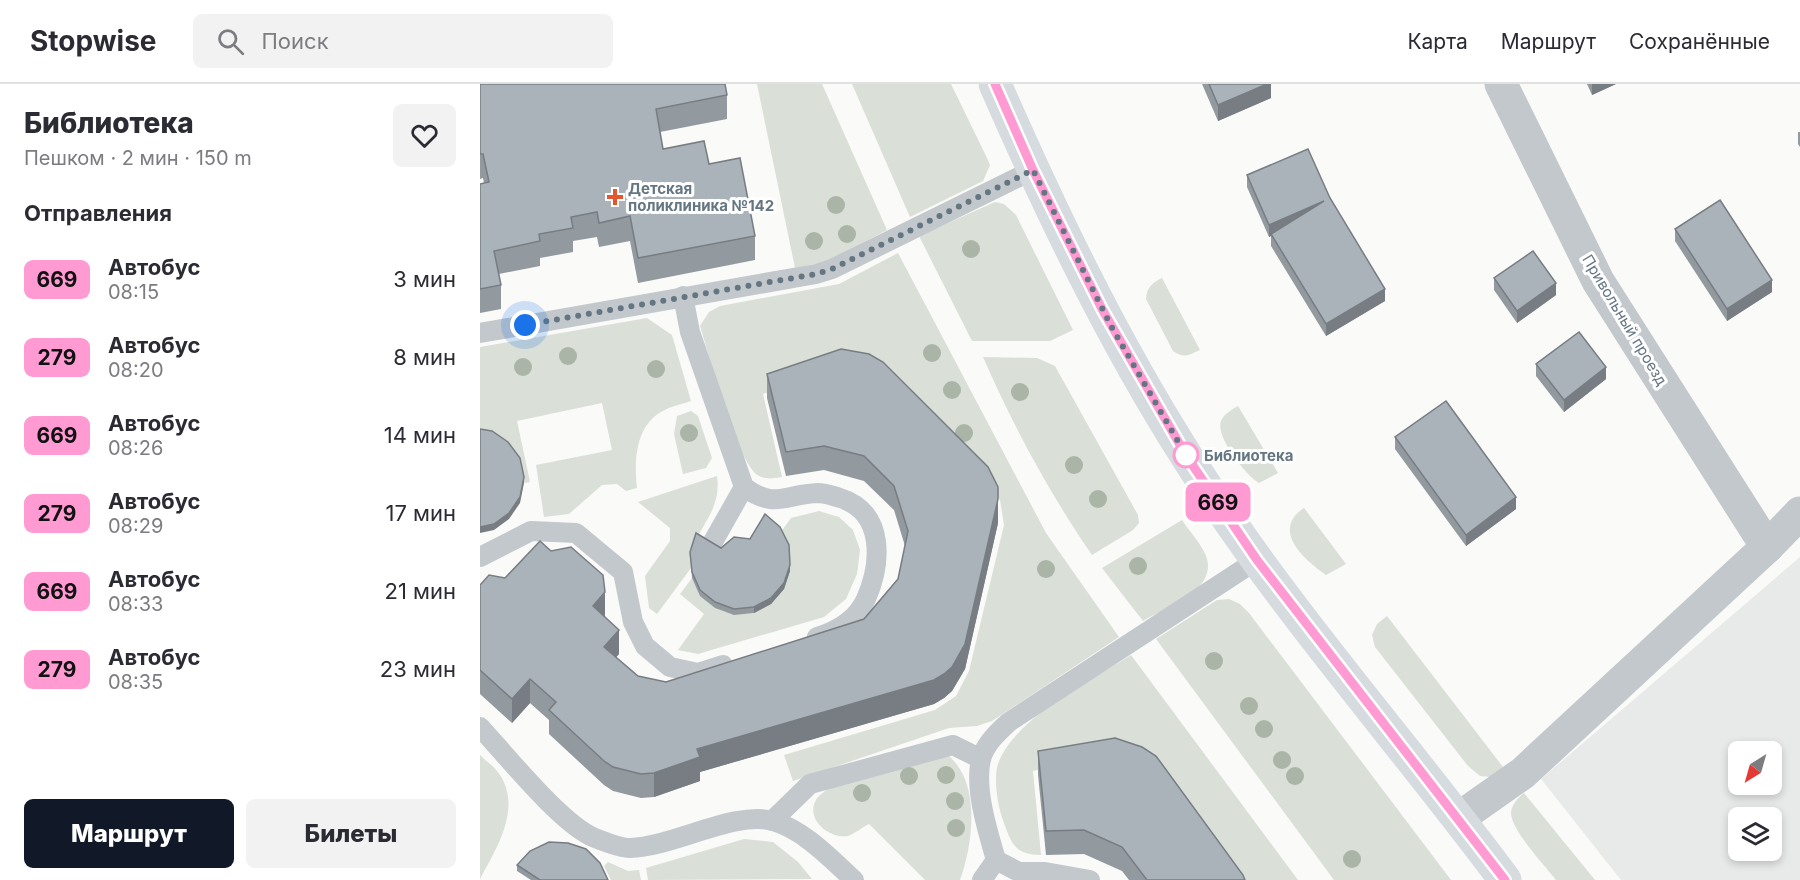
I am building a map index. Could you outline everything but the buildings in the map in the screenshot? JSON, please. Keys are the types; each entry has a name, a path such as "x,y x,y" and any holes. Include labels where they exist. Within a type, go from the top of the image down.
{"main road":[{"path":"994,84 1033,170 1102,309 1155,405 1257,560 1505,880"}],"street":[{"name":"Привольный проезд","path":"1501,84 1598,281 1767,547"},
{"path":"1459,818 1523,772 1767,547 1800,513"}],"lane":[{"path":"480,333 816,274 832,269 1033,170"},
{"path":"683,296 690,332 744,487 760,499 783,500 820,493 848,501 869,520 878,548 875,579 861,611 833,633 799,643"},
{"path":"710,547 744,487"},
{"path":"480,557 531,531 576,533 623,572 633,622 645,646 670,667 698,673 743,659"},
{"path":"1090,880 1045,872 1019,872 996,860 985,822 981,759 993,736 1009,722 1257,560"},
{"path":"480,727 555,808 592,837 628,848 663,844 738,821 772,821 805,838 854,880"},
{"path":"772,821 810,784 952,745 981,759"},
{"path":"982,880 996,860"}],"shaded area":[{"path":"757,84 822,84 887,230 829,261 795,268"},
{"path":"852,84 951,84 990,165 983,181 910,217"},
{"path":"995,202 1004,204 1016,215 1073,330 1050,341 972,341 919,236"},
{"path":"898,253 1046,533 1119,637 992,721 977,726 949,728 793,781 784,755 935,710 956,696 969,671 1004,525 1000,500 993,489 826,372 763,394 782,477 759,476 751,467 733,431 700,326 709,312 720,306 839,284"},
{"path":"1162,278 1200,350 1190,355 1183,356 1173,351 1146,299 1151,286"},
{"path":"647,318 672,335 691,401 661,412 646,427 636,456 637,488 626,491 617,484 602,485 569,514 544,517 536,465 612,450 602,403 517,421 530,482 524,483 520,464 480,435 480,347"},
{"path":"983,357 1037,358 1055,366 1138,515 1139,523 1133,530 1092,555 1061,508 1033,459"},
{"path":"1238,406 1278,473 1259,483 1233,455 1220,428 1221,421 1226,414"},
{"path":"691,411 698,416 712,458 706,468 683,474 674,434 677,416"},
{"path":"717,476 715,503 694,545 691,568 657,614 649,608 645,576 670,541 670,528 638,502"},
{"path":"1304,508 1346,564 1326,575 1300,553 1290,535 1290,526"},
{"path":"819,511 839,517 853,530 860,550 857,574 846,599 824,617 698,654 678,650 704,614 680,594 692,578 703,597 716,608 732,613 754,613 780,533 791,518"},
{"path":"1182,520 1206,556 1208,568 1205,579 1188,596 1143,621 1102,568"},
{"path":"1800,557 1800,880 1621,880 1541,779"},
{"path":"1229,599 1240,604 1249,613 1451,880 1334,880 1156,639 1217,600"},
{"path":"1387,616 1503,767 1491,777 1480,776 1468,766 1375,647 1372,635 1377,624"},
{"path":"1131,655 1298,880 1236,880 1099,757 1033,771 1041,855 1025,853 1012,843 1002,817 996,785 998,764 1007,747 1037,716 1076,688"},
{"path":"480,755 500,775 506,788 508,815 499,842 480,879"},
{"path":"949,756 959,768 966,782 970,798 971,832 960,880 925,880 869,824 848,836 841,836 827,831 816,821 813,807 820,795 830,787"},
{"path":"1524,793 1595,880 1556,880 1537,857 1512,819 1513,807"},
{"path":"744,839 773,842 798,862 812,879 648,880 646,868"},
{"path":"608,862 628,871 639,870 641,880 611,880 604,866"}],"bus line":[{"name":"669","path":"995,84 1033,170 1102,309 1161,416 1187,457 1257,560 1505,880"}],"place":[{"name":"Детская поликлиника №142","path":"615,197"},
{"name":"Библиотека","path":"1186,455"}],"route":[{"path":"525,325 816,274 832,269 1033,170 1111,326 1161,416 1187,457 1186,455"}]}
